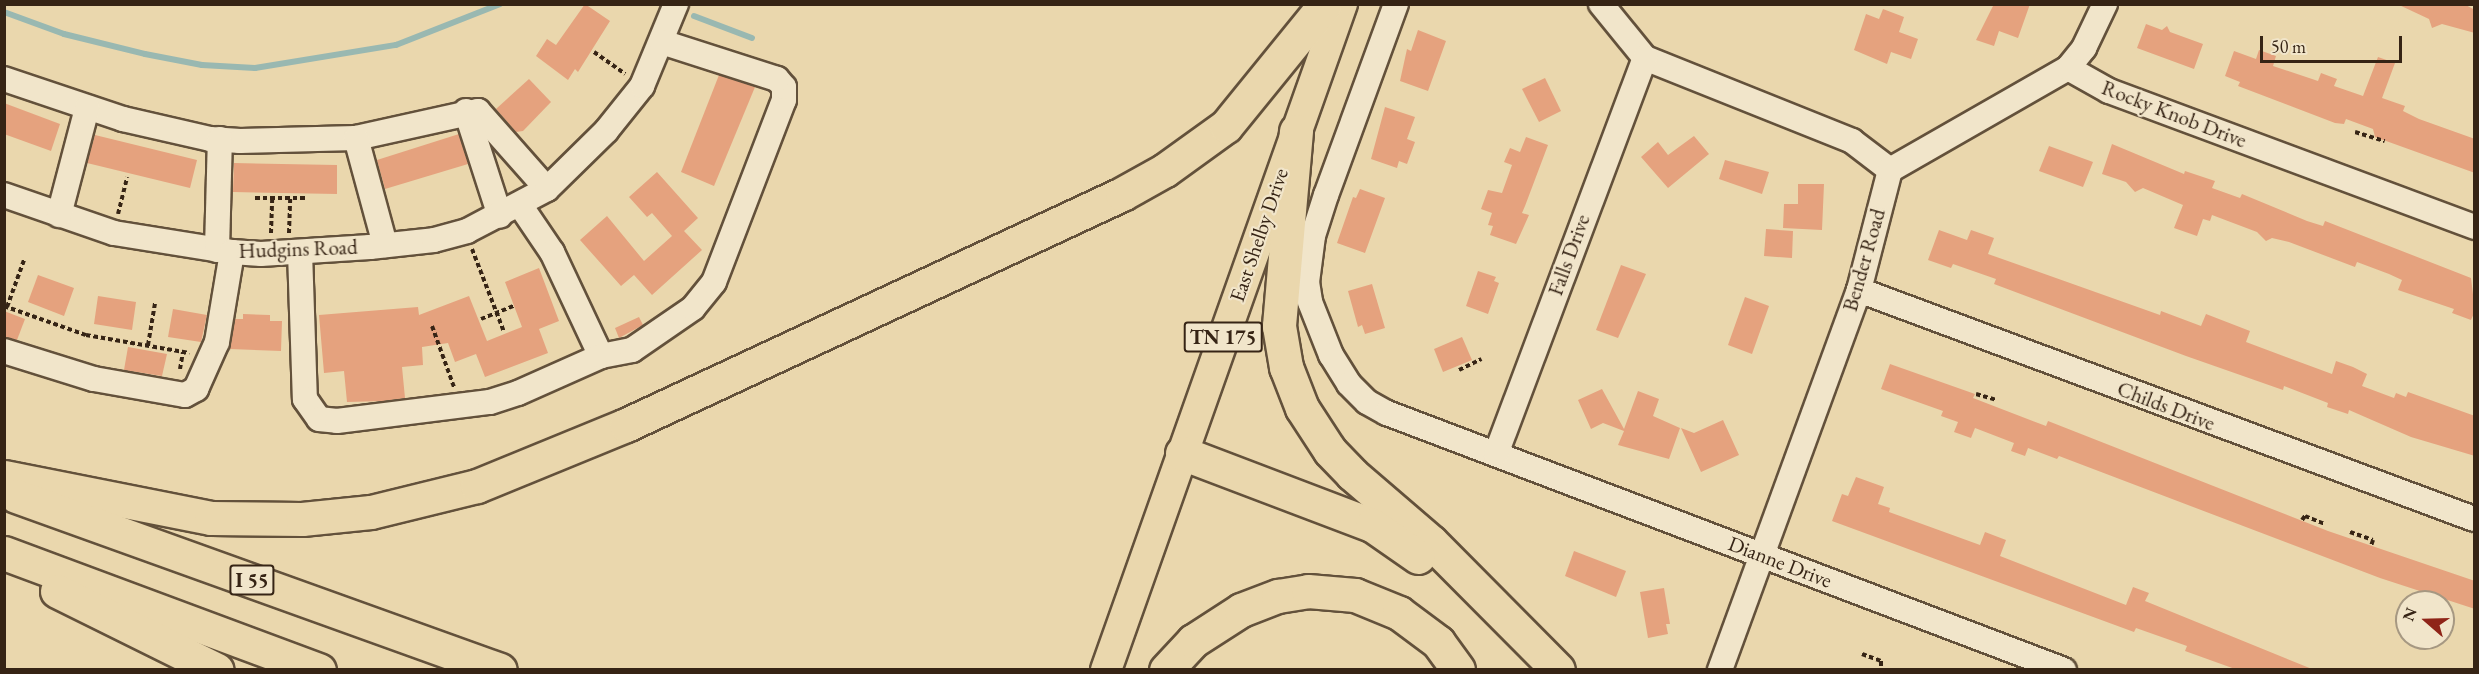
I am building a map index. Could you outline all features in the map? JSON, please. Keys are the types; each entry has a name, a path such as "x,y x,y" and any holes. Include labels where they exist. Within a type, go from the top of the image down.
{"highway":[{"path":"4,477 211,518 302,519 371,512 504,476 626,425 1122,194 1165,170 1226,126 1325,4"},
{"path":"1296,131 1279,326 1286,367 1302,408 1330,451 1352,474 1431,542 1558,669"},
{"path":"1182,453 1372,525 1520,629"},
{"name":"I 55","path":"4,492 500,669"},
{"path":"4,553 319,669"},
{"path":"4,564 217,669"},
{"path":"1166,669 1193,641 1241,610 1278,596 1308,591 1355,595 1399,612 1438,642 1458,669"}],"main road":[{"name":"East Shelby Drive","path":"1106,669 1342,4"}],"street":[{"name":"Hudgins Road","path":"4,195 114,233 225,251 287,252 385,245 434,240 467,231 510,211 547,189 606,132 642,86 676,4"},
{"name":"Dianne Drive","path":"1396,4 1313,236 1307,282 1310,302 1331,355 1349,384 1367,402 1496,454 2064,669"},
{"path":"1601,4 1645,57 1852,141 1890,170 2068,68 2084,48 2105,4"},
{"path":"287,252 305,399 319,419 337,421 457,406 518,393 601,356 632,350 693,308 714,282 784,99 784,87 777,79 662,42"},
{"name":"Falls Drive","path":"1496,454 1645,57"},
{"name":"Rocky Knob Drive","path":"2068,68 2109,91 2475,227"},
{"path":"4,79 87,108 220,139 356,138 466,111 478,111 489,119 547,189"},
{"path":"59,215 87,108"},
{"path":"466,111 510,211 552,252 601,356"},
{"path":"356,138 385,245"},
{"path":"4,351 94,379 185,395 196,389 212,357 225,251 220,139"},
{"name":"Bender Road","path":"1720,669 1858,290 1890,170"},
{"name":"Childs Drive","path":"1858,290 2475,519"}],"path":[{"path":"594,52 642,86"},
{"path":"2355,132 2385,141"},
{"path":"114,233 127,177"},
{"path":"255,198 305,198"},
{"path":"272,198 287,252"},
{"path":"287,252 290,198"},
{"path":"467,231 504,332"},
{"path":"24,260 6,307 86,335 212,357"},
{"path":"148,345 155,303"},
{"path":"481,320 513,306"},
{"path":"432,326 457,406"},
{"path":"1459,370 1482,359"},
{"path":"1976,394 1997,400"},
{"path":"2302,520 2305,516 2325,524"},
{"path":"2350,532 2373,540 2371,546"},
{"path":"1863,654 1881,661 1881,667"}],"building":[{"path":"585,4 610,21 578,72 575,69 568,80 536,56 547,39 556,45"},
{"path":"1994,4 2030,4 2018,38 1999,31 1994,46 1976,40"},
{"path":"2397,4 2464,4 2475,10 2475,33 2442,24 2432,28 2429,19"},
{"path":"1883,9 1904,17 1899,32 1918,39 1911,59 1891,52 1887,64 1854,50 1866,14 1879,19"},
{"path":"2146,24 2162,30 2167,26 2170,32 2203,44 2194,69 2137,48"},
{"path":"1418,30 1446,41 1428,91 1400,81 1407,49 1411,51"},
{"path":"2259,50 2276,56 2273,66 2318,81 2321,73 2337,79 2334,86 2363,96 2378,57 2395,63 2382,98 2405,106 2403,111 2419,119 2475,139 2475,173 2375,137 2373,129 2346,119 2344,124 2335,123 2238,86 2240,82 2225,76 2234,51 2256,59"},
{"path":"719,75 755,87 714,186 681,172"},
{"path":"1545,78 1561,111 1539,122 1522,89"},
{"path":"529,79 551,102 523,131 516,132 496,109"},
{"path":"4,103 60,124 51,151 4,134"},
{"path":"1385,107 1415,117 1407,139 1415,142 1407,164 1399,161 1397,168 1371,159"},
{"path":"459,134 468,164 385,189 377,160"},
{"path":"95,135 197,160 190,188 87,163"},
{"path":"1694,136 1709,154 1668,188 1641,157 1658,142 1668,155"},
{"path":"1526,137 1548,145 1522,213 1529,215 1516,244 1490,235 1493,226 1488,225 1492,213 1481,209 1488,190 1502,193 1512,165 1504,162 1510,148 1520,152"},
{"path":"2112,144 2184,174 2185,171 2215,181 2212,188 2240,198 2242,194 2323,226 2325,221 2471,278 2475,311 2471,320 2452,313 2454,309 2398,290 2402,280 2389,274 2357,262 2355,267 2289,242 2272,238 2266,241 2257,232 2212,215 2210,221 2203,219 2197,236 2174,228 2183,205 2143,188 2135,192 2126,182 2102,174"},
{"path":"2049,146 2093,162 2083,187 2039,171"},
{"path":"1725,160 1769,172 1762,194 1719,179"},
{"path":"234,163 337,165 337,194 233,192"},
{"path":"657,172 698,218 684,231 702,250 652,295 634,275 621,286 580,240 607,216 644,261 672,236 652,213 647,217 629,197"},
{"path":"1798,184 1824,184 1822,230 1783,228 1784,204 1798,204"},
{"path":"1360,189 1385,198 1365,253 1337,243 1353,197 1356,198"},
{"path":"1766,229 1793,231 1792,258 1764,256"},
{"path":"1939,230 1967,240 1971,230 1994,238 1988,254 2160,315 2161,311 2201,326 2206,314 2250,331 2246,342 2332,374 2336,361 2353,367 2367,374 2362,386 2394,398 2396,393 2406,397 2408,392 2475,416 2475,456 2411,437 2349,410 2348,414 2327,407 2328,403 2284,386 2283,390 2186,356 1994,284 1996,279 1953,264 1951,268 1928,260"},
{"path":"1621,265 1646,274 1618,338 1596,330"},
{"path":"539,268 559,321 539,329 548,353 485,377 476,354 455,362 448,343 422,347 423,365 402,367 405,398 384,401 347,402 344,371 324,373 319,315 418,307 419,315 469,296 487,341 522,327 505,282"},
{"path":"1478,271 1496,277 1494,281 1499,283 1488,314 1466,306"},
{"path":"38,275 74,288 64,316 28,302"},
{"path":"1372,284 1385,328 1365,334 1362,325 1358,327 1348,291"},
{"path":"98,296 136,302 132,330 94,324"},
{"path":"1745,297 1769,306 1752,354 1728,345"},
{"path":"173,309 207,315 201,342 168,337"},
{"path":"4,311 25,319 17,340 4,337"},
{"path":"243,314 270,315 270,321 282,321 281,351 230,349 235,319 243,319"},
{"path":"639,317 643,325 619,338 615,328"},
{"path":"1462,337 1472,360 1443,372 1434,349"},
{"path":"128,347 167,354 162,376 124,370"},
{"path":"1890,364 1975,394 1973,398 2046,426 2048,421 2328,531 2475,581 2475,609 2455,602 2455,590 2417,590 2059,456 2057,459 2028,448 2025,456 2011,451 2014,443 1975,428 1971,438 1954,432 1958,422 1941,416 1943,411 1881,389"},
{"path":"1602,389 1624,429 1638,391 1659,399 1653,416 1680,428 1669,459 1618,445 1624,431 1603,423 1591,429 1578,400"},
{"path":"1723,420 1739,455 1701,472 1681,428 1694,433"},
{"path":"1856,477 1884,487 1878,504 1890,508 1889,512 1980,545 1985,532 2006,540 2000,556 2126,605 2133,587 2149,593 2145,601 2312,669 2235,669 2185,651 2187,646 2136,628 2134,632 1832,521 1842,494 1848,496"},
{"path":"1574,551 1626,571 1616,597 1565,576"},
{"path":"1664,588 1670,624 1666,624 1668,634 1648,638 1640,592"}],"waterway":[{"path":"4,12 64,34 145,54 202,65 255,68 396,45 500,4"},
{"path":"694,16 752,38"}]}
